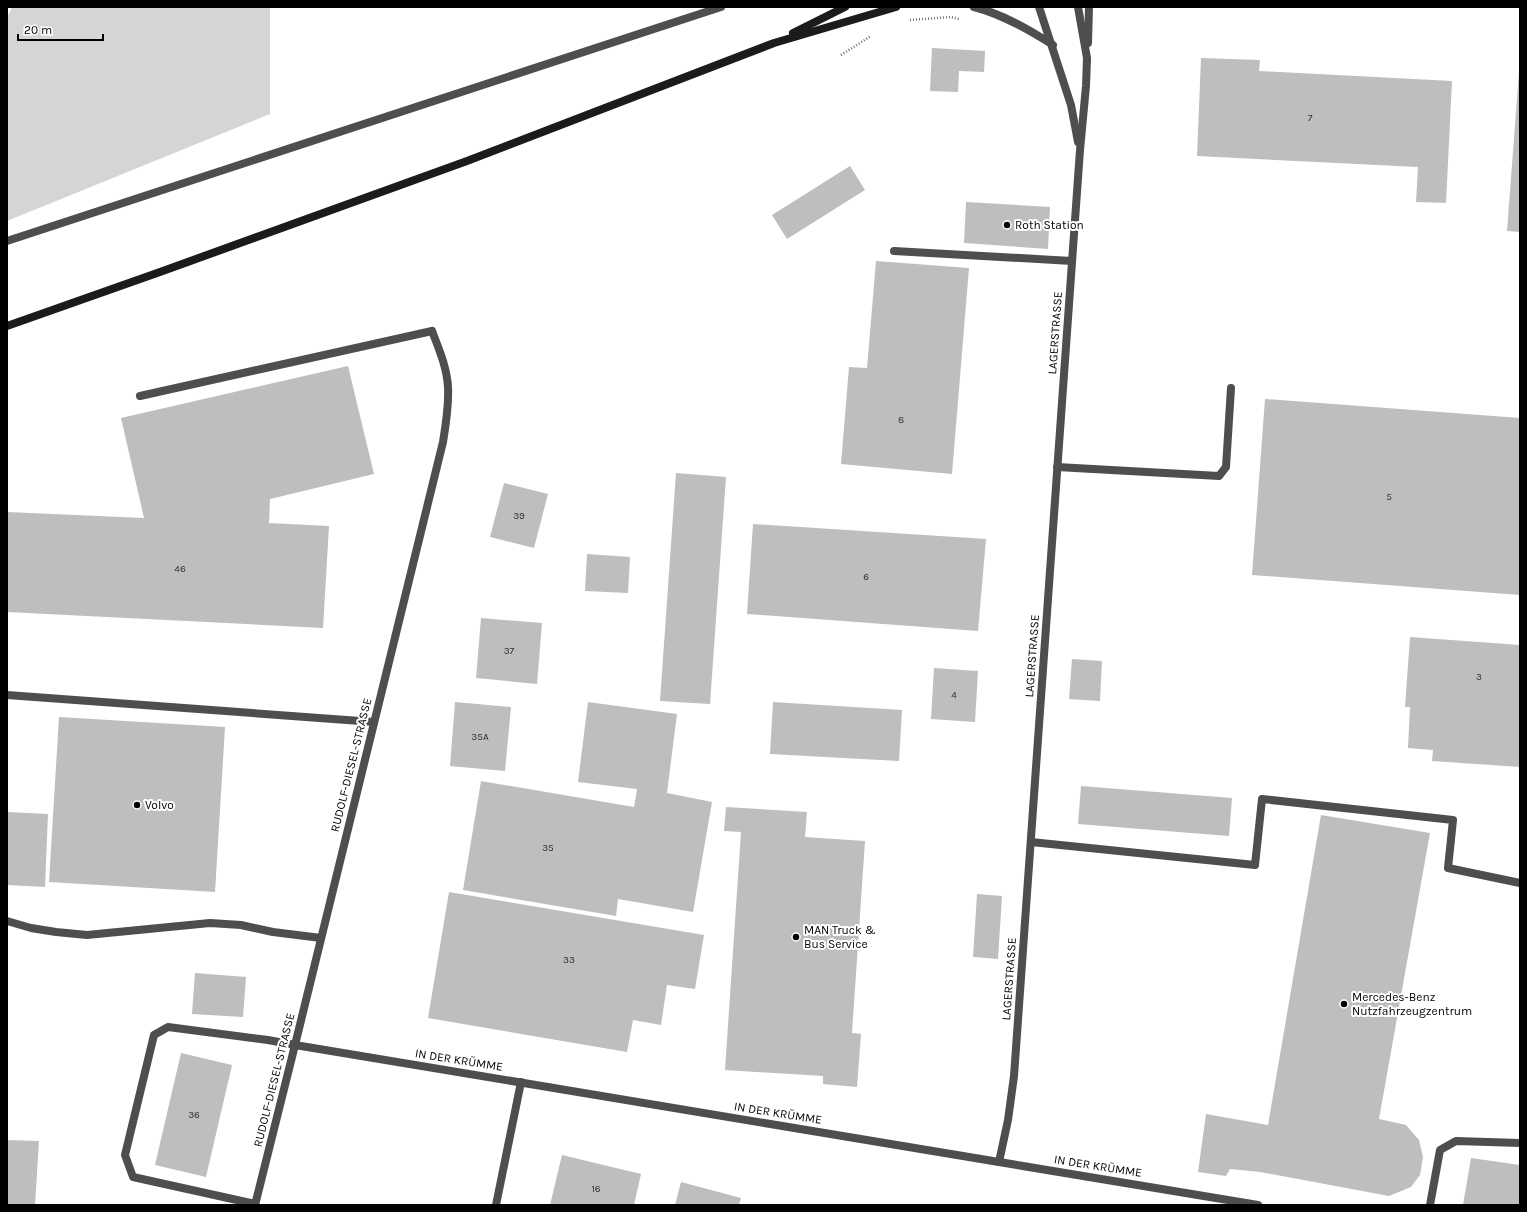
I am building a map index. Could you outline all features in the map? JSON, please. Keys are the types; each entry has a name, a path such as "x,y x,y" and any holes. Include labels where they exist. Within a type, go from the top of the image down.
{"main road":[{"path":"774,43 845,7"},
{"path":"7,326 467,161 774,43 896,7"}],"street":[{"path":"7,241 722,7"},
{"path":"974,7 994,13 1031,31 1053,45"},
{"name":"LAGERSTRASSE","path":"1039,7 1053,45 1071,105 1080,150"},
{"name":"LAGERSTRASSE","path":"999,1162 1008,1120 1014,1076 1080,150 1086,86 1087,58 1078,7"},
{"path":"1087,58 1089,7"},
{"path":"894,251 1072,261"},
{"name":"RUDOLF-DIESEL-STRASSE","path":"140,396 432,331 442,358 448,386 448,413 435,476 255,1205"},
{"path":"1058,467 1219,476 1226,467 1231,388"},
{"path":"7,695 374,722"},
{"path":"1031,842 1255,865 1262,799 1453,820 1448,868 1520,883"},
{"path":"7,921 31,928 87,935 210,923 241,925 273,932 321,938"},
{"name":"IN DER KRÜMME","path":"255,1205 133,1177 125,1155 130,1132 154,1035 168,1027 268,1040 1258,1205"},
{"path":"496,1205 521,1082"},
{"path":"1430,1205 1440,1150 1456,1141 1520,1143"}],"path":[{"path":"904,22 911,19 951,17 966,22"},
{"path":"841,55 871,35"}],"shaded area":[{"path":"12,7 270,7 270,114 7,221 7,18"}],"building":[{"path":"932,48 985,51 984,72 959,71 958,92 930,91"},
{"path":"1201,58 1260,60 1259,71 1452,81 1446,203 1416,202 1418,167 1197,156"},
{"path":"1520,72 1520,232 1507,231"},
{"path":"850,166 865,190 787,239 772,215"},
{"name":"Roth Station","path":"966,202 1050,207 1048,249 964,243"},
{"path":"876,261 969,268 952,474 841,464 849,367 867,368"},
{"path":"348,366 374,474 270,499 269,523 329,526 323,628 7,612 7,512 144,518 121,418"},
{"path":"1265,399 1520,418 1520,595 1252,575"},
{"path":"676,473 726,477 710,704 660,701"},
{"path":"504,483 548,494 534,548 490,537"},
{"path":"753,524 986,539 978,631 747,614"},
{"path":"587,554 630,557 628,593 585,591"},
{"path":"481,618 542,623 537,684 476,678"},
{"path":"1410,637 1520,645 1520,767 1432,761 1433,750 1408,748 1410,707 1405,707"},
{"path":"1072,659 1102,661 1100,701 1069,699"},
{"path":"934,668 978,671 975,722 931,719"},
{"path":"455,702 511,707 505,771 450,766"},
{"path":"588,702 677,714 667,793 712,802 693,912 618,899 616,916 463,890 481,781 634,807 637,789 578,782"},
{"path":"773,702 902,710 899,761 770,754"},
{"name":"Volvo","path":"59,717 225,727 215,892 49,882"},
{"path":"1081,786 1232,798 1229,836 1078,824"},
{"name":"MAN Truck & Bus Service","path":"726,807 807,812 805,837 865,841 852,1033 861,1034 857,1087 823,1084 823,1076 725,1070 741,832 724,831"},
{"path":"7,812 48,814 45,887 7,885"},
{"name":"Mercedes-Benz Nutzfahrzeugzentrum","path":"1321,815 1430,833 1379,1119 1406,1125 1419,1140 1423,1157 1420,1175 1411,1187 1389,1196 1260,1172 1230,1169 1226,1176 1198,1172 1206,1114 1268,1125"},
{"path":"449,892 704,935 695,989 667,985 661,1025 633,1020 627,1052 428,1018"},
{"path":"977,894 1002,896 998,959 973,957"},
{"path":"195,973 246,977 243,1017 192,1014"},
{"path":"181,1053 232,1065 206,1177 155,1165"},
{"path":"7,1140 39,1141 35,1205 7,1205"},
{"path":"562,1155 641,1174 634,1205 550,1205"},
{"path":"1471,1158 1520,1165 1520,1205 1463,1205"},
{"path":"681,1182 741,1198 739,1205 675,1205"}],"place":[{"name":"Roth Station","path":"1007,225"},
{"name":"Volvo","path":"137,805"},
{"name":"MAN Truck & Bus Service","path":"796,937"},
{"name":"Mercedes-Benz Nutzfahrzeugzentrum","path":"1344,1004"}]}
